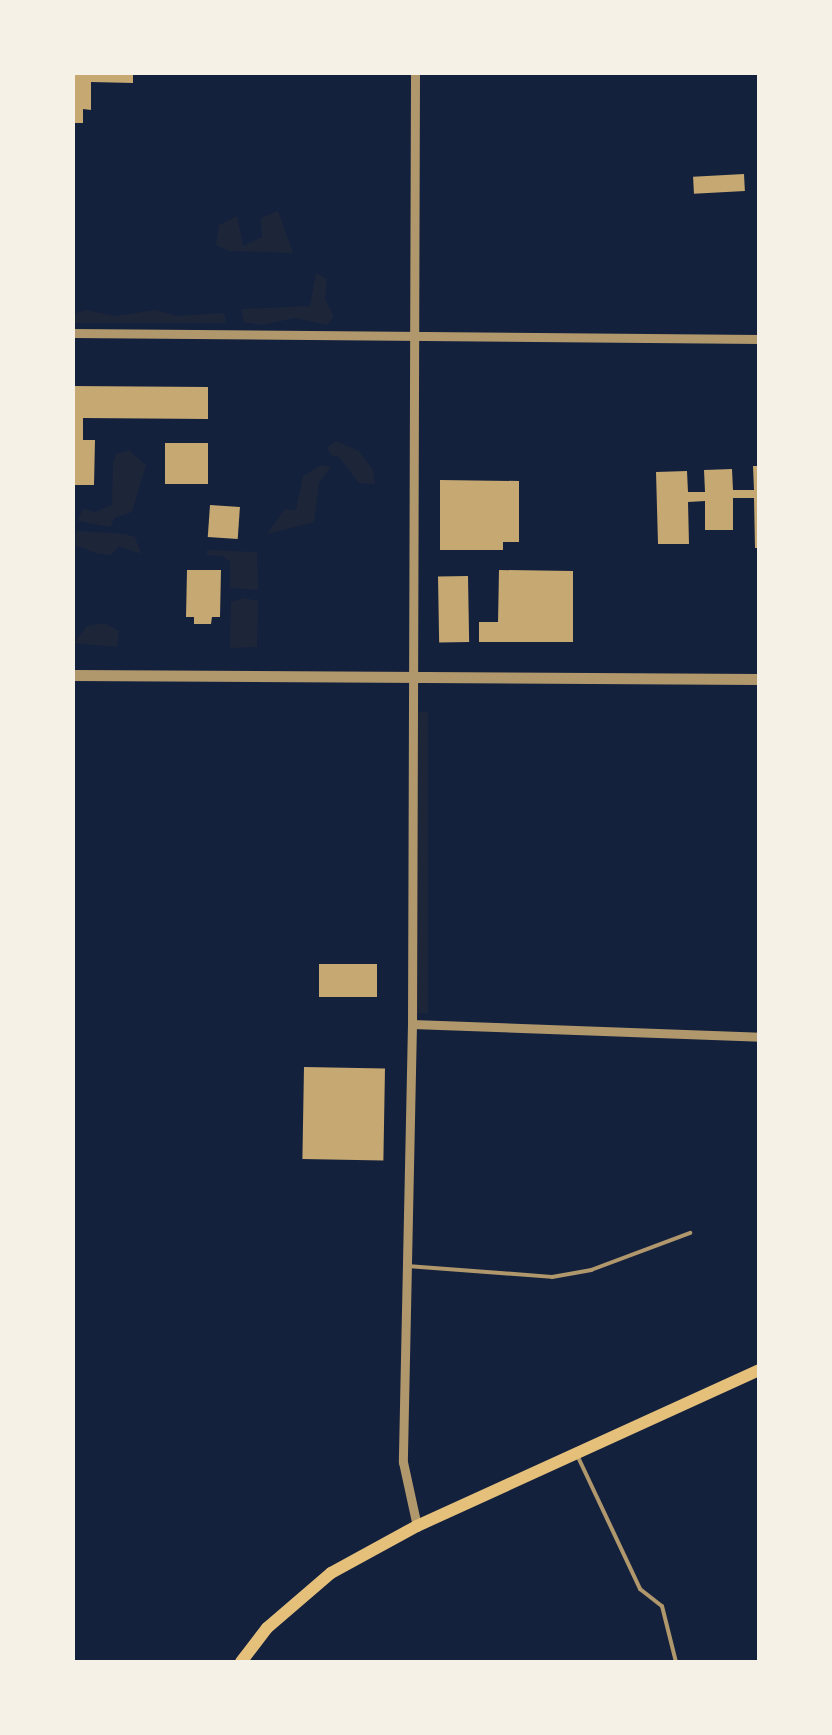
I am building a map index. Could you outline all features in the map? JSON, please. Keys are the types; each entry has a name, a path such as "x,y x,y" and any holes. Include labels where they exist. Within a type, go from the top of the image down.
{"main road":[{"path":"241,1662 297,1598 331,1573 417,1526 760,1370"}],"street":[{"path":"415,72 411,336 412,1024 403,1462 417,1526"},
{"path":"72,333 760,339"},
{"path":"72,675 760,679"},
{"path":"412,1024 760,1037"}],"lane":[{"path":"407,1266 552,1278 591,1270 690,1232"},
{"path":"576,1452 640,1589 662,1606 676,1662"}],"shaded area":[{"path":"278,211 293,253 229,251 216,245 219,225 237,216 243,246 262,237 261,218"},
{"path":"316,273 327,279 325,299 334,317 327,325 295,318 262,325 244,322 241,309 310,306"},
{"path":"86,310 115,316 155,310 177,316 224,313 226,323 73,323 73,314"},
{"path":"336,441 359,451 373,470 375,484 359,483 339,457 331,455 327,447"},
{"path":"129,450 146,465 132,512 114,518 111,527 77,521 83,509 95,512 112,505 113,463 116,454"},
{"path":"321,465 331,467 319,483 314,522 267,534 285,509 296,510 303,476"},
{"path":"76,531 135,537 141,554 119,546 111,555 95,553 75,545"},
{"path":"207,550 257,552 258,590 230,588 230,562 223,556 207,555"},
{"path":"244,598 258,601 257,647 230,648 231,602"},
{"path":"105,623 119,631 117,647 74,643 87,626"},
{"path":"417,712 428,712 428,1013 417,1013"}],"building":[{"path":"72,72 133,72 133,83 91,82 91,110 83,109 83,123 72,123"},
{"path":"744,174 745,191 694,194 693,177"},
{"path":"72,386 208,387 208,419 83,418 83,440 95,440 94,485 72,485"},
{"path":"165,443 208,443 208,484 165,484"},
{"path":"753,466 760,466 760,548 755,548 754,498 733,498 733,530 705,530 705,501 688,502 689,544 658,544 656,472 687,471 688,492 705,492 704,470 732,469 733,490 754,490"},
{"path":"440,480 519,481 519,542 503,542 503,550 440,550"},
{"path":"210,505 240,507 238,539 208,537"},
{"path":"187,570 221,570 220,617 212,617 211,624 194,624 194,617 186,617"},
{"path":"499,570 573,571 573,642 479,642 479,622 498,622"},
{"path":"468,576 469,642 439,643 438,577"},
{"path":"319,964 377,964 377,997 319,997"},
{"path":"304,1067 385,1068 383,1160 302,1159"}]}
